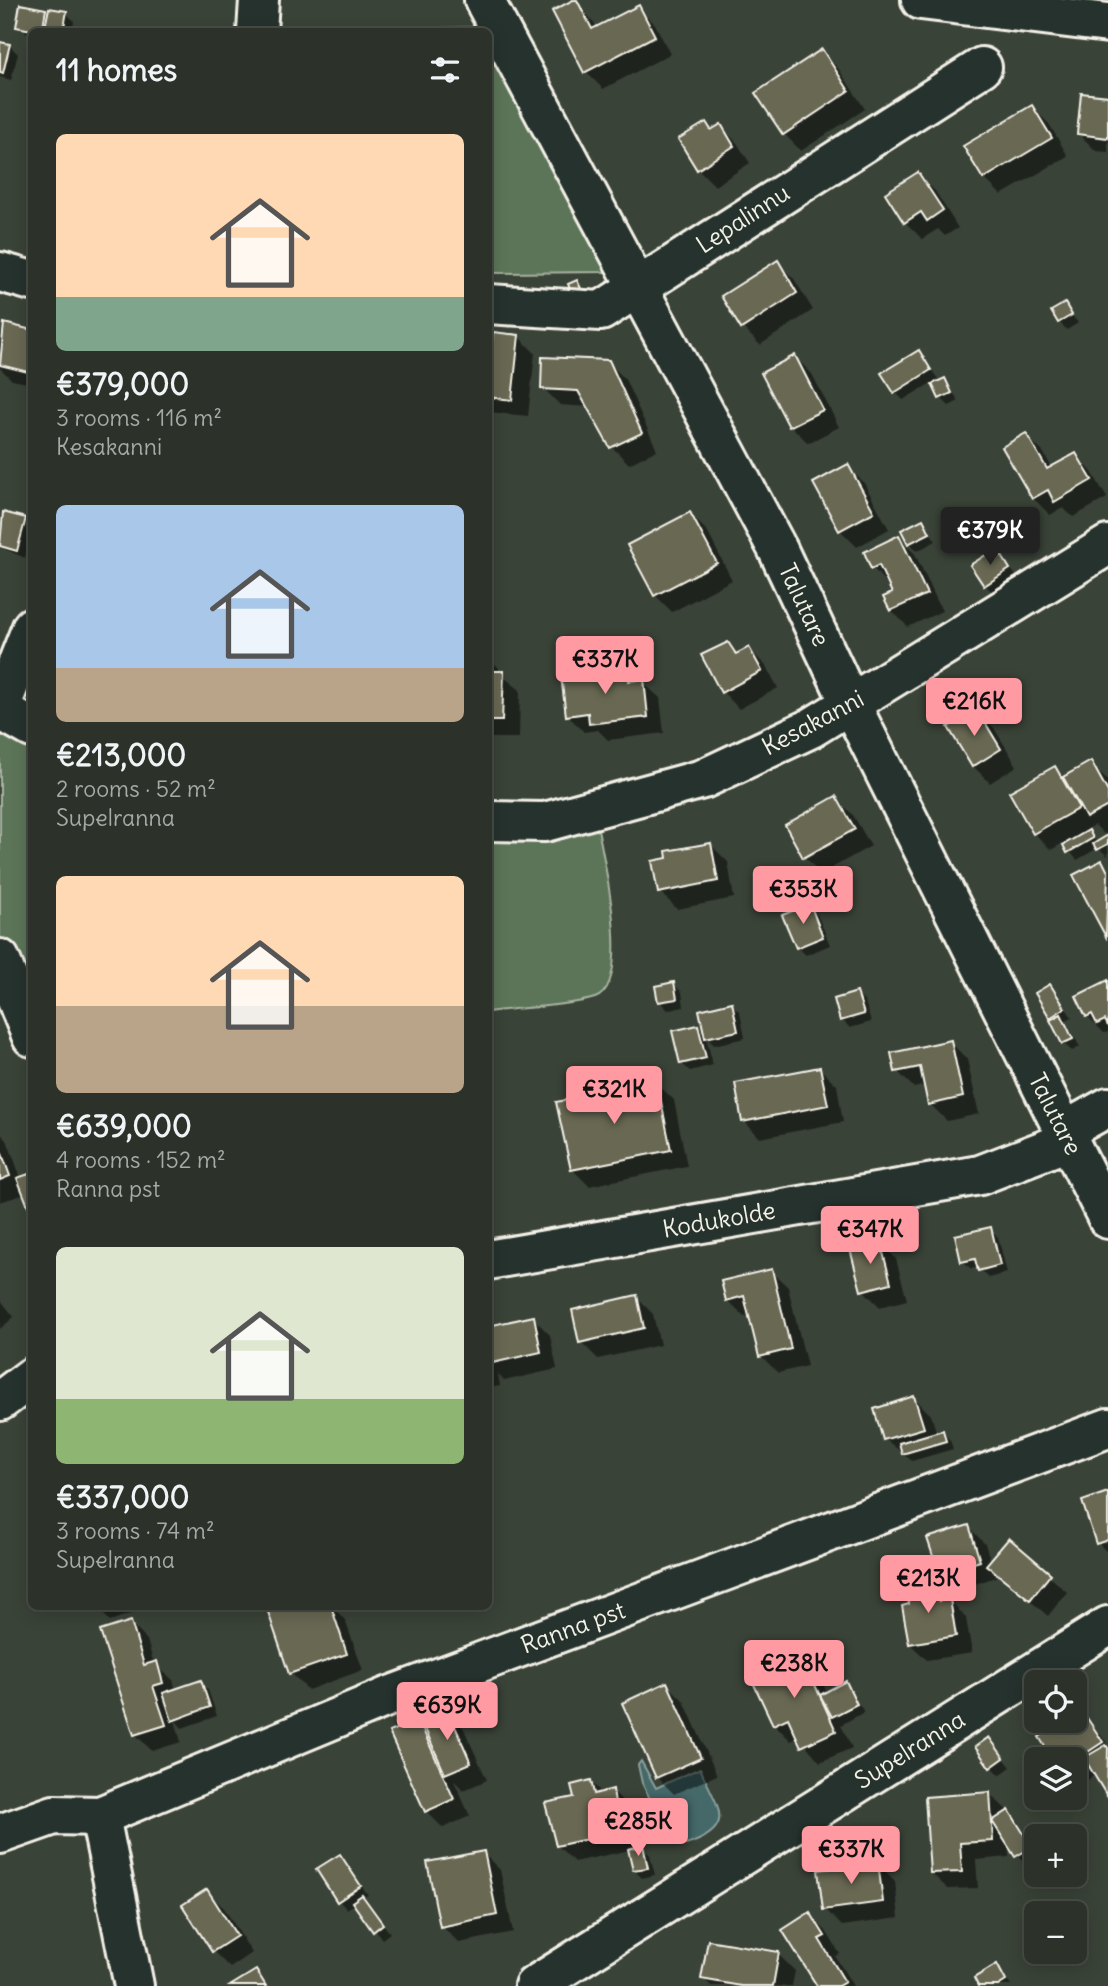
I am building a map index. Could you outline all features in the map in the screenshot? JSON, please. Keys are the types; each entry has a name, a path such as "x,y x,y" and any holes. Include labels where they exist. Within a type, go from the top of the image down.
{"street":[{"path":"257,28 259,0"},
{"name":"Talutare","path":"484,0 777,548 850,705 1108,1219"},
{"path":"921,0 1108,23"},
{"name":"Lepalinnu","path":"492,304 601,311 982,67"},
{"path":"0,272 28,280"},
{"name":"Kesakanni","path":"492,821 545,822 703,779 811,728 1108,545"},
{"path":"28,637 0,709 28,726"},
{"path":"0,959 28,1027"},
{"name":"Kodukolde","path":"492,1259 980,1175 1065,1136 1108,1107"},
{"path":"0,1401 28,1380"},
{"name":"Ranna pst","path":"0,1834 54,1815 100,1816 387,1697 1108,1428"},
{"name":"Supelranna","path":"534,1986 1108,1626"},
{"path":"100,1816 134,1986"}],"green space":[{"path":"492,56 607,272 492,273"},
{"path":"0,727 28,734 28,1029 0,954"},
{"path":"594,809 608,880 614,941 613,967 607,987 595,998 492,1012 492,817"}],"water":[{"path":"641,1761 656,1788 700,1768 717,1804 718,1823 713,1831 686,1845 669,1838 642,1783 638,1765"}],"building":[{"path":"577,0 592,29 639,5 655,36 584,73 552,11"},
{"path":"20,4 46,9 43,28 16,27"},
{"path":"49,8 67,11 64,28 45,28"},
{"path":"0,42 10,44 3,73 0,72"},
{"path":"822,49 849,91 783,135 755,93"},
{"path":"1081,93 1108,96 1108,138 1077,134"},
{"path":"1032,105 1052,138 983,179 963,146"},
{"path":"706,122 711,130 721,124 734,146 697,170 678,139"},
{"path":"918,172 943,210 927,221 921,212 904,223 885,193"},
{"path":"778,260 797,293 741,329 721,296"},
{"path":"577,280 584,295 574,299 568,284"},
{"path":"1065,303 1072,315 1058,323 1051,311"},
{"path":"4,323 28,329 28,372 0,365"},
{"path":"493,332 519,335 512,400 492,398"},
{"path":"919,350 931,370 894,393 881,373"},
{"path":"795,355 823,410 789,427 761,373"},
{"path":"542,357 609,360 642,433 610,448 578,391 541,389"},
{"path":"945,378 952,393 939,399 932,384"},
{"path":"1026,433 1047,469 1076,453 1092,480 1054,502 1048,490 1032,499 1002,447"},
{"path":"848,464 874,512 839,531 813,483"},
{"path":"3,512 26,518 17,551 0,546"},
{"path":"690,512 717,563 654,596 627,545"},
{"path":"923,519 930,533 908,544 901,530"},
{"path":"899,535 927,594 890,611 883,597 892,593 879,565 871,569 864,552"},
{"path":"997,548 1010,569 984,586 970,565"},
{"path":"728,642 736,654 749,647 762,671 721,693 701,655"},
{"path":"628,667 629,681 644,679 648,717 589,724 588,713 566,716 561,675"},
{"path":"492,671 504,671 502,721 492,721"},
{"path":"977,709 1001,749 972,767 948,727"},
{"path":"1091,761 1108,792 1108,806 1086,818 1063,777"},
{"path":"1055,766 1079,808 1033,834 1009,792"},
{"path":"836,796 855,829 803,858 785,825"},
{"path":"1089,830 1093,838 1067,853 1063,845"},
{"path":"1108,835 1108,844 1097,850 1093,844"},
{"path":"711,843 718,881 658,893 652,861 667,858 666,851"},
{"path":"1102,860 1108,872 1106,937 1073,875"},
{"path":"810,904 823,937 796,948 782,915"},
{"path":"1108,980 1108,1026 1105,1020 1097,1024 1092,1014 1086,1017 1076,996"},
{"path":"674,982 677,999 658,1002 655,986"},
{"path":"1050,984 1065,1008 1050,1018 1035,993"},
{"path":"857,992 864,1014 840,1021 834,999"},
{"path":"732,1002 738,1031 705,1038 699,1010"},
{"path":"1061,1014 1073,1039 1062,1044 1050,1020"},
{"path":"698,1025 706,1058 680,1064 672,1031"},
{"path":"951,1040 963,1097 928,1105 920,1067 895,1072 891,1053"},
{"path":"820,1067 828,1105 742,1122 735,1083"},
{"path":"657,1082 671,1150 571,1170 556,1102"},
{"path":"0,1148 10,1176 0,1180"},
{"path":"28,1174 28,1206 17,1178"},
{"path":"991,1227 1000,1265 978,1271 975,1259 961,1262 955,1235"},
{"path":"880,1241 891,1283 861,1291 850,1249"},
{"path":"772,1269 791,1349 759,1357 744,1296 726,1301 721,1281"},
{"path":"637,1295 644,1328 579,1343 572,1310"},
{"path":"534,1316 541,1352 492,1363 492,1325"},
{"path":"914,1396 924,1428 883,1440 874,1409"},
{"path":"943,1430 946,1441 902,1454 899,1443"},
{"path":"1108,1492 1108,1540 1096,1544 1082,1501"},
{"path":"969,1525 980,1561 939,1574 927,1538"},
{"path":"1009,1538 1051,1574 1030,1600 986,1565"},
{"path":"935,1581 939,1601 950,1599 956,1636 909,1644 902,1606 909,1604 907,1586"},
{"path":"267,1610 332,1610 347,1654 289,1674"},
{"path":"131,1621 144,1665 157,1661 163,1683 153,1686 166,1725 134,1735 100,1631"},
{"path":"801,1654 836,1731 801,1747 788,1718 773,1725 751,1678"},
{"path":"201,1680 210,1707 172,1721 163,1693"},
{"path":"846,1681 857,1704 832,1717 820,1695"},
{"path":"667,1682 701,1758 656,1778 622,1703"},
{"path":"448,1710 471,1763 445,1774 422,1722"},
{"path":"1087,1718 1103,1742 1087,1752 1087,1747 1045,1747 1039,1737 1045,1733 1087,1733"},
{"path":"418,1719 454,1799 425,1812 389,1732"},
{"path":"989,1737 1004,1758 990,1768 975,1747"},
{"path":"1106,1745 1108,1748 1107,1796 1087,1763 1087,1756"},
{"path":"591,1780 594,1794 613,1789 619,1832 556,1846 545,1803 574,1797 571,1785"},
{"path":"990,1792 993,1841 960,1843 962,1872 930,1873 925,1797"},
{"path":"1009,1810 1024,1834 1024,1852 1015,1857 992,1821"},
{"path":"643,1845 648,1868 633,1870 628,1849"},
{"path":"484,1851 497,1915 440,1927 427,1862"},
{"path":"340,1854 361,1886 337,1902 316,1869"},
{"path":"878,1862 883,1902 823,1910 818,1870"},
{"path":"207,1889 237,1936 212,1952 182,1905"},
{"path":"362,1895 383,1924 373,1932 352,1902"},
{"path":"810,1912 825,1936 819,1939 845,1982 838,1986 817,1986 782,1930"},
{"path":"708,1940 779,1952 773,1986 741,1986 701,1979"},
{"path":"997,1964 1006,1981 998,1986 978,1986 974,1978"},
{"path":"256,1970 266,1986 230,1986"}]}
